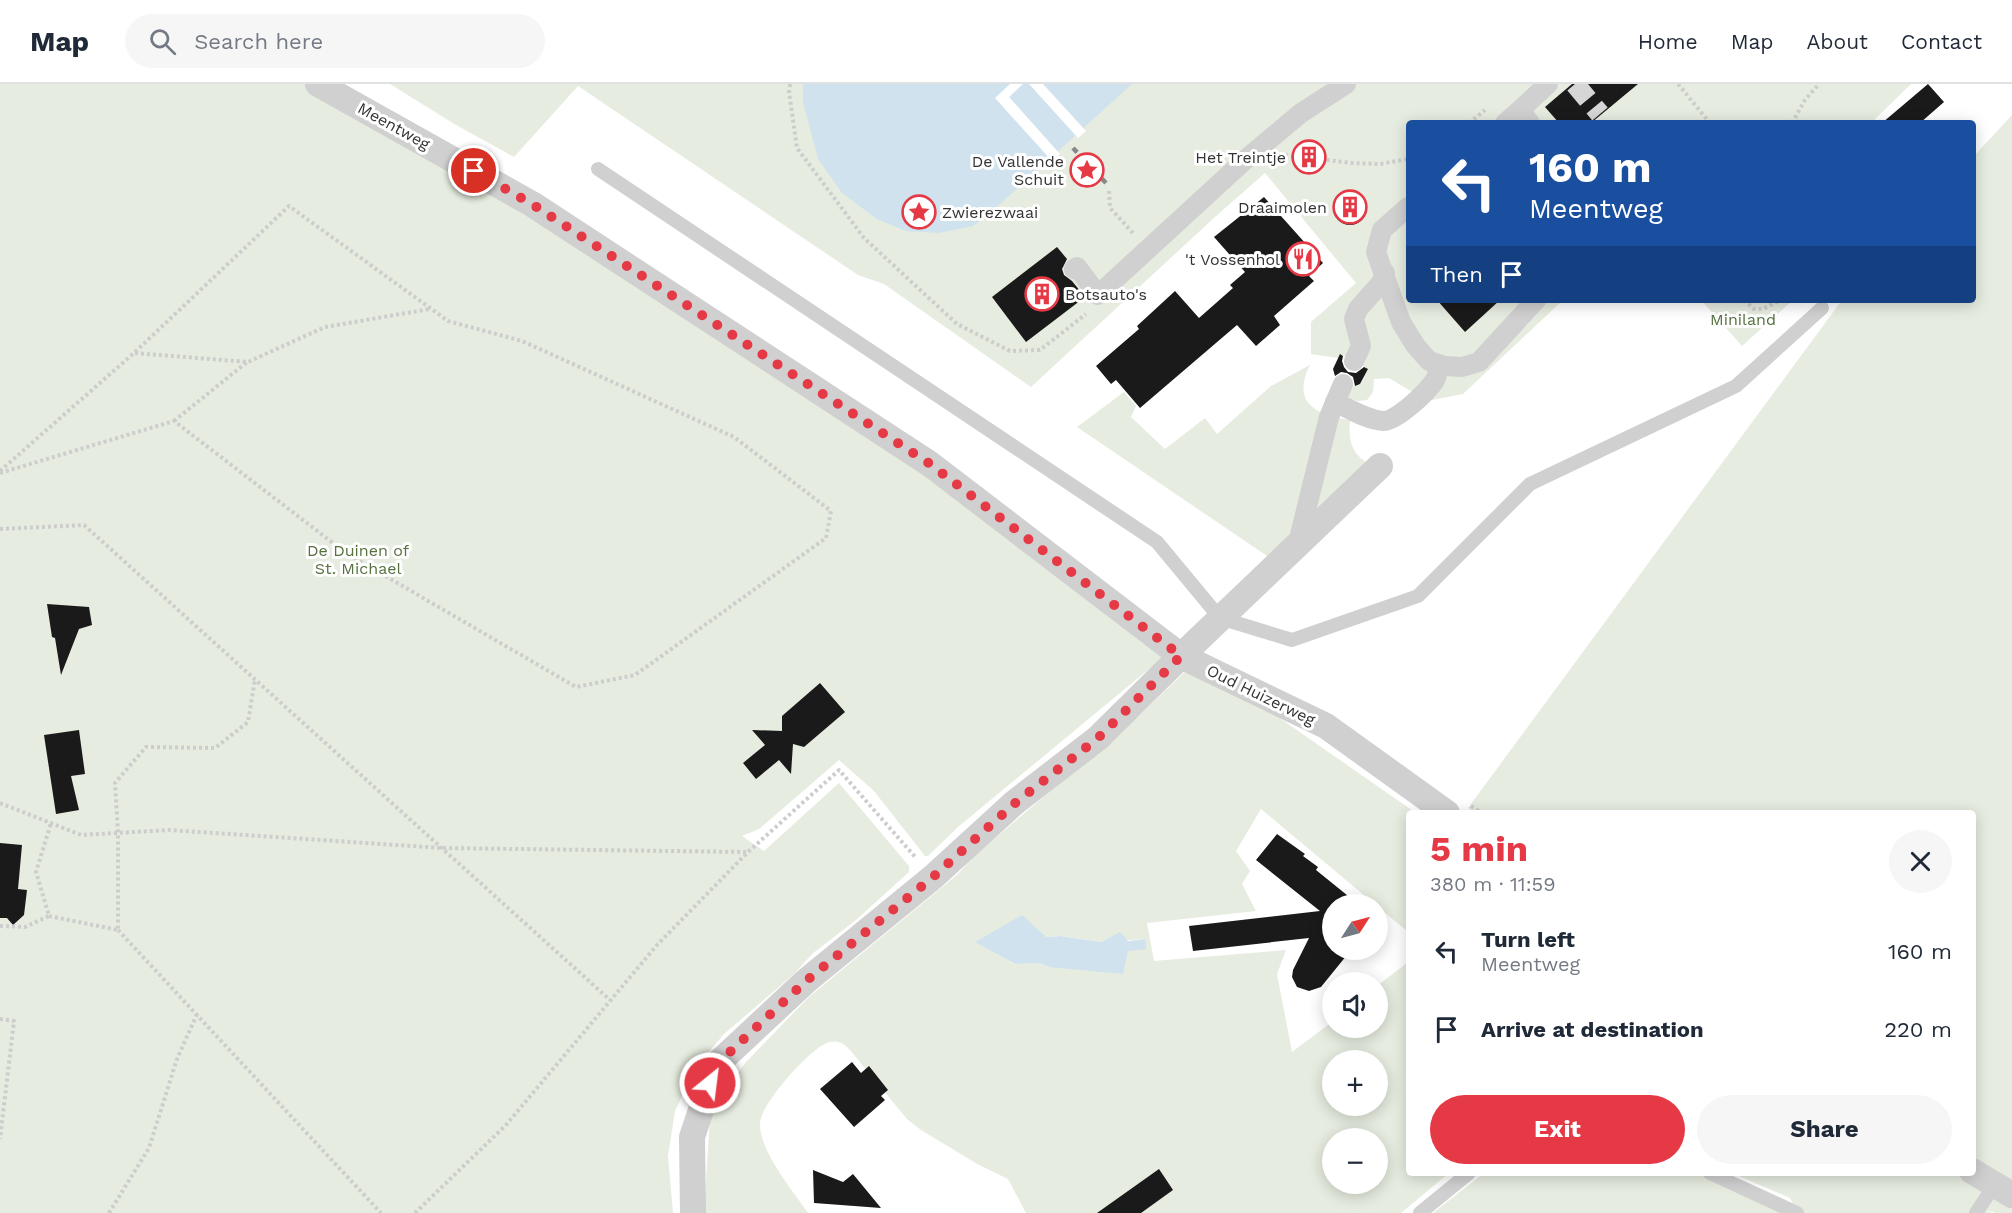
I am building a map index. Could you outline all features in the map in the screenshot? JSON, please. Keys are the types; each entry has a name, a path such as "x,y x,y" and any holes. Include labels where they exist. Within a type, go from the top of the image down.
{"street":[{"name":"Meentweg","path":"318,84 532,204 930,464 1181,656"},
{"path":"1074,269 1077,267 1098,295 1245,160 1293,120 1346,84"},
{"path":"1518,119 1548,84"},
{"path":"1406,209 1382,230 1376,252 1401,322 1429,361 1445,366 1462,367 1479,362 1533,303"},
{"path":"1354,361 1361,346 1354,319 1358,309 1382,283 1385,273"},
{"path":"1335,402 1367,417 1385,422 1397,416 1431,386 1436,377 1438,364"},
{"path":"1298,543 1329,417 1343,384"},
{"path":"693,1213 692,1137 716,1065 806,981 933,877 1014,804 1098,738 1380,466"},
{"name":"Oud Huizerweg","path":"1181,656 1326,726 1443,810"},
{"path":"1976,1173 2003,1189"}],"lane":[{"path":"598,169 1157,542 1220,618 1293,640 1418,596 1530,484 1736,386 1822,308"},
{"path":"1420,1213 1465,1176"},
{"path":"1717,1176 1797,1213"},
{"path":"1976,1213 2003,1189"}],"path":[{"path":"790,84 796,148 864,238 957,324 1010,351 1040,350 1089,311"},
{"path":"1678,84 1708,120"},
{"path":"1794,120 1805,100 1819,84"},
{"path":"1277,153 1352,163 1380,164 1406,159"},
{"path":"1109,191 1110,208 1147,250"},
{"path":"0,472 134,353 289,206 448,321 522,341 734,437 831,512 826,538 635,675 576,687 346,553 174,421"},
{"path":"1747,303 1754,309 1763,309 1774,303"},
{"path":"0,472 174,421 248,362 325,327 430,309"},
{"path":"134,353 248,362"},
{"path":"0,529 84,525 610,1000"},
{"path":"118,930 118,833 115,783 146,747 215,748 248,722 255,679"},
{"path":"415,1213 506,1125 657,945 748,852 839,770 912,853"},
{"path":"0,803 81,835 169,830 442,848 748,852"},
{"path":"49,916 36,872 51,823"},
{"path":"0,926 25,927 49,916 118,930 381,1213"},
{"path":"109,1213 149,1148 177,1059 197,1014"},
{"path":"0,1019 14,1021 0,1139"}],"green space":[{"name":"De Duinen of St. Michael","path":"0,84 318,84 619,268 950,484 1172,650 958,827 928,856 925,856 874,791 839,760 759,829 742,836 764,851 839,783 909,866 909,872 856,920 812,954 794,974 724,1034 695,1068 675,1111 668,1156 673,1213 0,1213"},
{"path":"390,84 1911,84 1874,120 1406,120 1406,303 1560,303 1463,394 1422,402 1414,393 1389,378 1374,379 1373,392 1367,400 1358,401 1349,398 1350,387 1361,384 1368,369 1341,354 1338,358 1311,354 1311,322 1356,283 1265,173 1031,387 884,284 858,275 578,86 514,157 456,125"},
{"path":"2012,115 2012,1194 1976,1168 1976,810 1470,810 1468,808 1840,303 1976,303 1976,154"},
{"name":"Miniland","path":"1704,303 1790,303 1742,346"},
{"path":"1310,365 1303,389 1305,398 1310,405 1327,415 1350,420 1351,441 1356,453 1373,465 1273,560 1077,427 1124,392 1136,406 1131,417 1165,449 1205,418 1217,434 1271,386"},
{"path":"1195,662 1412,810 1406,810 1406,930 1388,915 1388,894 1363,894 1261,809 1236,851 1250,871 1242,884 1256,911 1147,923 1154,961 1286,950 1277,974 1292,1052 1322,1030 1322,1038 1388,1038 1388,977 1406,964 1406,1176 1445,1176 1401,1213 1026,1213 1008,1179 979,1165 921,1130 907,1119 850,1050 842,1043 830,1042 811,1054 788,1077 768,1104 760,1124 761,1135 771,1158 808,1213 704,1213 710,1117 727,1087 746,1062 809,997 958,874 974,856 1139,716","holes":["1061,936 1102,942 1144,939 1128,951 1060,967 1049,967 1040,963 1014,964 976,941"]},
{"path":"1480,1176 1707,1176 1787,1213 1433,1213"},
{"path":"1739,1176 1964,1176 2012,1205 2012,1213 1995,1213 1984,1209 1992,1213 1798,1213 1790,1198"}],"water":[{"path":"803,84 1132,84 990,213 973,226 939,233 906,231 877,219 842,193 818,159 803,102"},
{"path":"1022,915 1046,937 1060,936 1102,942 1120,932 1128,941 1145,939 1146,949 1128,951 1123,974 1049,967 1040,963 1015,964 975,942"}],"pier":[{"path":"1010,84 1023,84 1009,97 1060,154 1052,161 995,98"},
{"path":"1029,84 1043,84 1086,131 1078,138"}],"building":[{"path":"1572,84 1638,84 1595,120 1556,120 1545,107"},
{"path":"1928,84 1944,102 1923,120 1886,120"},
{"name":"Draaimolen","path":"1350,191 1362,196 1367,208 1362,220 1350,225 1338,220 1333,208 1338,196"},
{"path":"1264,197 1323,263 1309,276 1314,281 1274,316 1280,325 1256,346 1237,325 1140,408 1116,380 1111,384 1096,366 1139,329 1137,326 1175,291 1199,318 1233,288 1230,285 1245,272 1214,237"},
{"name":"Botsauto's","path":"1057,247 1067,259 1062,269 1064,275 1085,297 1026,342 992,297"},
{"path":"1440,303 1497,303 1465,332"},
{"path":"1340,354 1343,356 1342,361 1348,372 1356,373 1364,367 1368,369 1360,384 1355,386 1353,377 1347,373 1341,372 1335,376 1333,369"},
{"path":"47,604 89,607 92,625 79,629 61,675 55,638 52,637"},
{"path":"820,683 845,712 804,747 793,744 791,774 779,760 756,779 743,763 765,745 752,730 782,731 782,716"},
{"path":"79,730 85,774 71,776 79,810 56,814 44,735"},
{"path":"1277,834 1305,854 1303,856 1318,867 1316,870 1346,894 1322,894 1322,960 1343,960 1333,972 1322,972 1321,987 1309,991 1297,987 1292,977 1293,970 1309,938 1193,951 1189,926 1320,911 1256,860"},
{"path":"0,843 22,845 18,889 27,890 24,915 13,925 7,918 0,918"},
{"path":"852,1062 861,1073 869,1066 888,1090 881,1096 885,1100 854,1127 820,1089"},
{"path":"1159,1169 1173,1190 1141,1213 1097,1213"},
{"path":"813,1170 843,1182 853,1174 881,1208 814,1203"}],"tunnel":[{"path":"1575,84 1600,114"}],"railway":[{"path":"1073,148 1106,183"}],"place":[{"name":"Het Treintje","path":"1309,157"},
{"name":"De Vallende Schuit","path":"1087,170"},
{"name":"Draaimolen","path":"1350,207"},
{"name":"Zwierezwaai","path":"919,212"},
{"name":"'t Vossenhol","path":"1303,259"},
{"name":"Botsauto's","path":"1042,294"}],"route":[{"path":"474,171 532,204 930,464 1181,656 1098,738 1014,804 933,877 806,981 716,1065 710,1083"}]}
